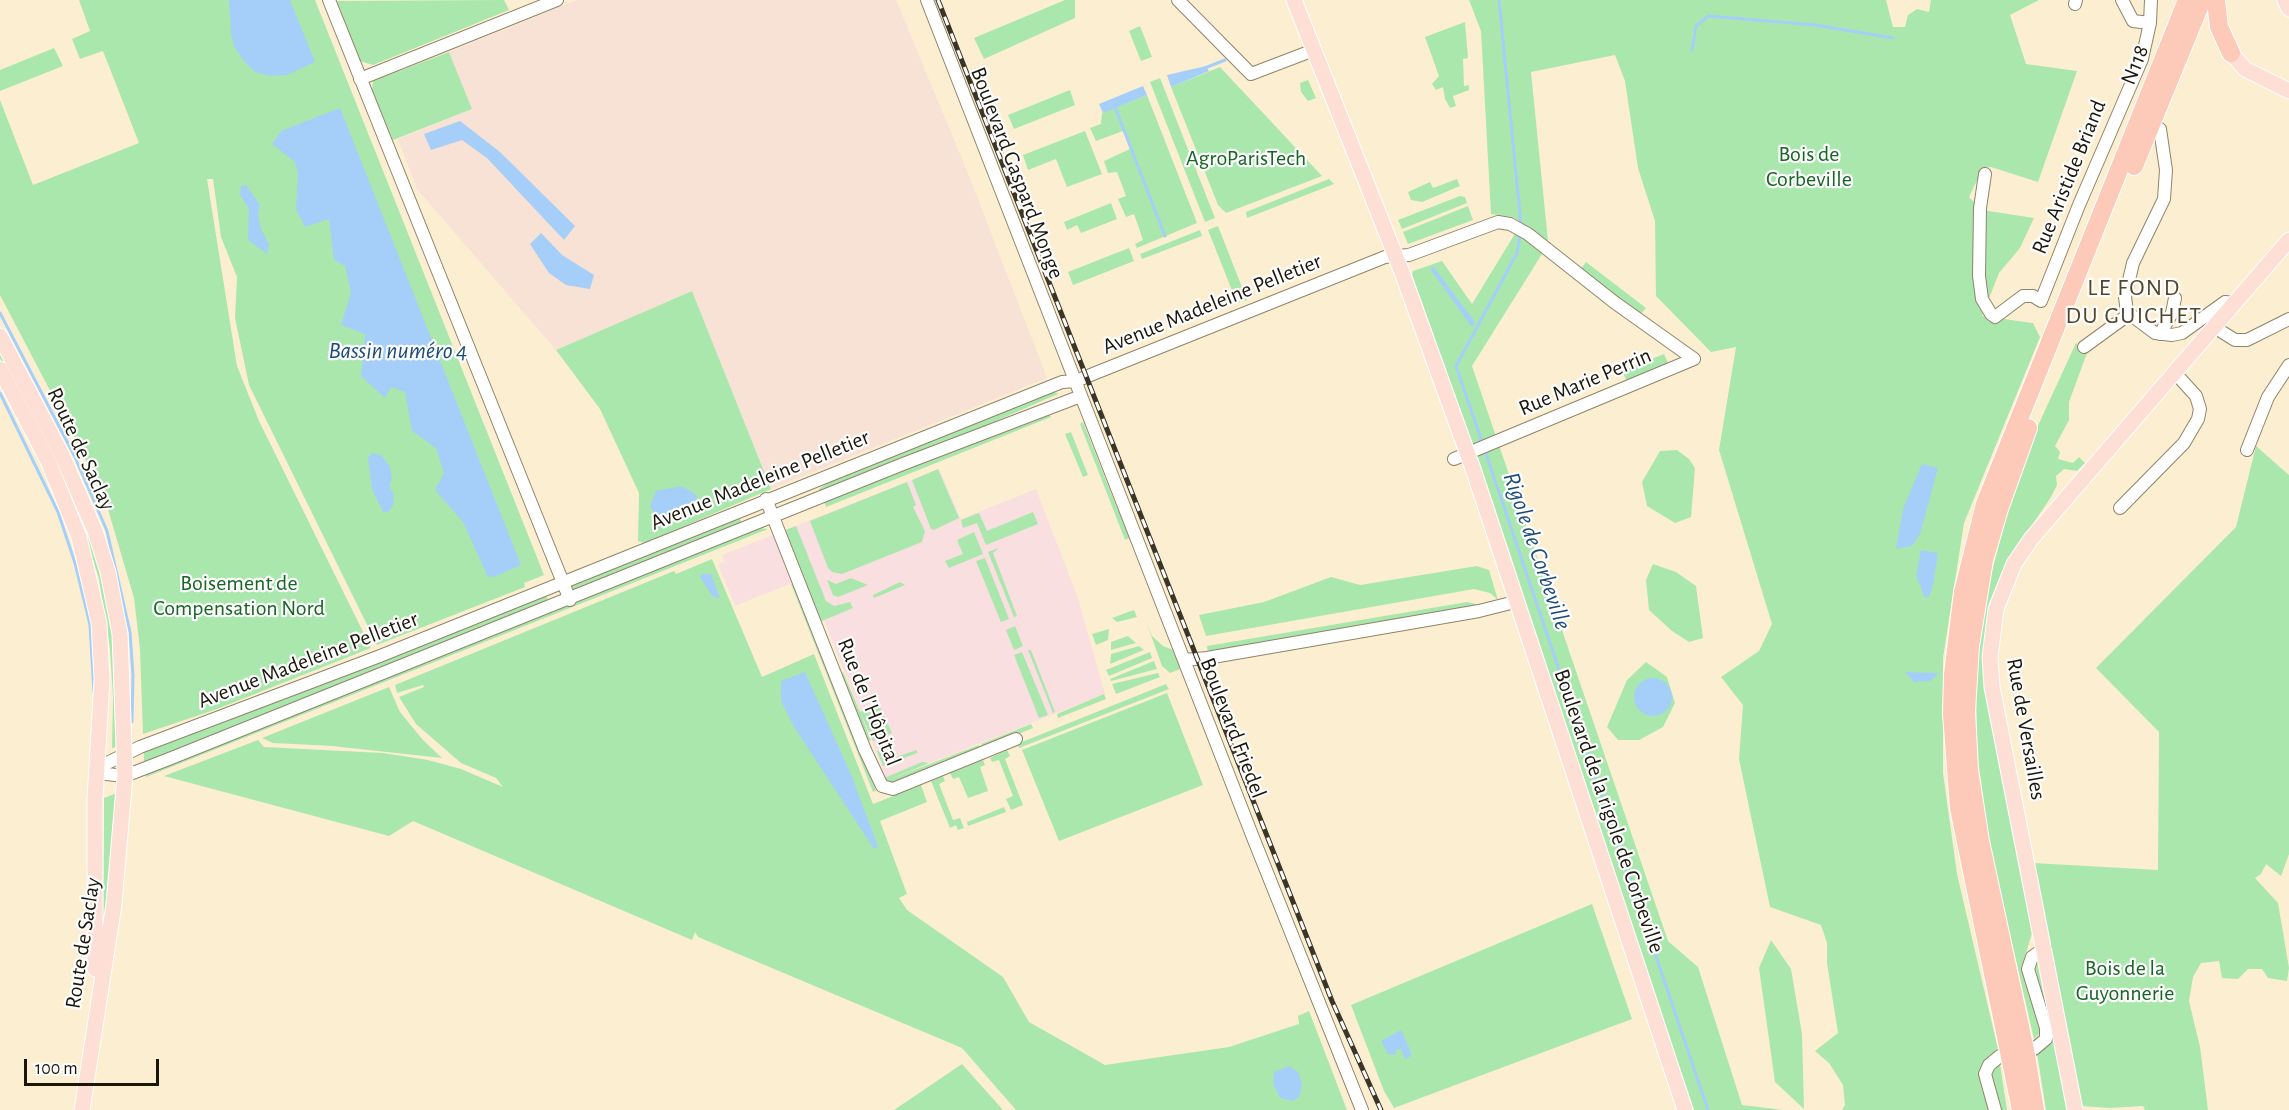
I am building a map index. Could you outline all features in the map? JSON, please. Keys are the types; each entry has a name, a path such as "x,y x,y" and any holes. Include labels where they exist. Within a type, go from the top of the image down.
{"highway":[{"name":"N118","path":"2021,1110 1959,808 1952,714 1956,644 1965,583 1984,504 2187,0"},
{"path":"2034,1110 2025,1050 1980,841 1969,770 1968,673 1977,594 1999,509 2016,457 2202,0"},
{"path":"2216,0 2219,27 2231,53"}],"main road":[{"name":"Boulevard de la rigole de Corbeville","path":"1294,0 1395,255 1466,454 1685,1110"},
{"path":"2285,0 2289,9"},
{"path":"2231,53 2245,69 2289,91"},
{"name":"Rue de Versailles","path":"2075,1110 1992,687 1990,657 1994,616 2006,579 2023,550 2289,240"},
{"name":"Route de Saclay","path":"0,336 62,454 95,531 108,572 120,634 125,776 114,904 94,1023"},
{"name":"Route de Saclay","path":"0,369 48,460 79,537 99,623 102,679 97,770 94,1023"},
{"path":"82,1110 94,1023"}],"street":[{"path":"329,0 570,600"},
{"path":"360,79 557,0"},
{"name":"Boulevard Gaspard Monge","path":"927,0 1068,360"},
{"path":"1178,0 1251,74 1314,50"},
{"path":"2122,0 2133,21 2150,23"},
{"name":"Rue Aristide Briand","path":"1985,174 1980,208 1979,276 1982,298 1990,314 1995,317 2023,296 2033,296 2041,301 2079,205 2142,60 2150,23 2151,0"},
{"path":"2160,129 2166,170 2164,199 2133,263 2125,297 2128,315 2160,334 2182,333 2219,305 2225,302 2233,303"},
{"name":"Avenue Madeleine Pelletier","path":"97,770 125,753 563,582 1062,382 1076,381 1395,255 1408,255 1497,222 1510,224 1528,234 1614,302 1694,359"},
{"path":"2160,334 2172,313 2175,298"},
{"path":"2084,347 2128,315"},
{"path":"2214,327 2235,340 2247,340 2289,319"},
{"name":"Rue Marie Perrin","path":"1466,454 1694,359"},
{"name":"Boulevard Friedel","path":"1068,360 1362,1110"},
{"path":"2247,450 2268,397 2289,365"},
{"path":"2120,508 2184,443 2196,425 2200,409 2196,396 2176,374"},
{"name":"Avenue Madeleine Pelletier","path":"97,770 125,776 773,519 903,464 1081,396"},
{"name":"Rue de l'Hôpital","path":"766,499 875,776 882,786 893,789 1016,739"},
{"path":"1184,660 1479,611 1515,602"},
{"path":"2034,1050 2046,1039 2046,1028 2028,969 2032,957 2045,948"},
{"path":"1995,1110 1985,1074 1989,1065 2000,1056"}],"shaded area":[{"path":"577,0 896,0 969,176 1047,378 771,489 692,291 556,350 417,189 398,139 472,109 449,52"},
{"path":"939,469 961,519 1036,489 1078,598 1105,694 887,780 807,577 735,606 718,564 725,562 722,555"}],"green space":[{"name":"Boisement de Compensation Nord","path":"79,0 315,0 544,575 524,583 525,587 377,645 249,385 235,318 237,277 221,237 213,179 207,179 237,366 259,421 371,648 217,709 143,734 140,649 134,598 107,506 80,448 0,295 0,100 33,185 139,143 103,51 80,59 72,39 90,31"},
{"path":"504,0 509,10 373,65 360,61 337,1"},
{"path":"1065,0 1075,0 1075,18 984,59 974,38"},
{"name":"Bois de Corbeville","path":"1469,0 1886,0 1893,27 1905,27 1908,15 1917,9 1929,12 1931,0 2039,0 2010,15 2026,64 2077,71 2038,182 1991,167 1983,168 1969,197 1982,210 2034,218 2020,248 1999,273 1982,316 2033,323 2040,337 1964,523 1943,658 1943,773 1957,874 1997,1045 2007,1110 1842,1110 1845,1105 1843,1085 1829,1063 1815,1051 1838,1033 1827,963 1827,943 1821,925 1770,907 1739,759 1743,705 1721,677 1759,651 1772,624 1719,450 1736,347 1711,352 1656,296 1655,221 1638,168 1625,81 1615,55 1531,72 1548,241 1513,217 1491,214 1481,31"},
{"path":"1465,22 1468,58 1463,59 1464,86 1469,85 1469,90 1453,96 1456,106 1450,108 1445,99 1443,87 1436,90 1432,84 1439,76 1425,37"},
{"path":"1140,26 1152,57 1141,61 1129,31"},
{"path":"54,48 63,66 0,91 0,70"},
{"path":"449,52 472,109 393,140 372,91 373,81"},
{"name":"AgroParisTech","path":"1220,67 1322,176 1226,213 1218,205 1171,87"},
{"path":"1160,78 1215,218 1205,222 1150,82"},
{"path":"1308,80 1316,98 1308,101 1301,92 1300,83"},
{"path":"1070,90 1075,105 1014,129 1008,115"},
{"name":"AgroParisTech","path":"1147,95 1197,223 1137,248 1135,244 1143,240 1134,214 1126,217 1118,199 1126,196 1117,172 1108,173 1104,161 1130,149 1123,131 1096,141 1090,128 1101,124 1102,113"},
{"path":"1085,131 1102,174 1067,187 1056,159 1028,170 1023,155"},
{"path":"1329,179 1334,184 1247,218 1246,212"},
{"path":"1457,179 1460,186 1422,202 1411,200 1408,192 1430,182 1433,188"},
{"path":"1460,196 1465,197 1467,203 1402,229 1398,220"},
{"path":"1111,203 1117,219 1081,233 1077,225 1067,230 1064,222"},
{"path":"1468,206 1473,220 1408,244 1403,232"},
{"path":"1218,226 1247,300 1237,303 1208,230"},
{"path":"1200,230 1202,236 1142,259 1140,254"},
{"path":"1516,232 1542,254 1472,366 1668,941 1698,967 1742,1105 1784,1110 1694,1110 1440,366 1434,336 1412,275 1413,271 1442,261 1472,304"},
{"path":"1129,248 1134,261 1073,285 1068,272"},
{"path":"1586,262 1646,308 1638,317 1578,273"},
{"path":"692,291 771,489 645,543 638,541 639,493 600,409 556,350"},
{"path":"2076,343 2087,353 2069,402 2069,420 2055,446 2060,452 2058,459 2073,463 2079,457 2085,463 2077,471 2064,469 2056,476 2057,485 2051,497 2008,561 1990,607 1984,677 2033,930 2021,969 2042,1031 2034,1039 1989,842 1977,752 1976,682 1984,601 2013,492 2036,430"},
{"path":"0,348 43,430 97,553 114,632 117,747 112,748 113,697 110,649 99,579 86,537 38,431 0,358"},
{"path":"1664,354 1670,367 1628,384 1622,371"},
{"path":"1052,390 1058,394 998,420 980,431 820,493 819,489 826,484"},
{"path":"1049,413 1051,417 826,507 824,501"},
{"path":"1083,422 1117,508 1132,537 1125,540 1080,424"},
{"path":"1071,432 1088,475 1083,477 1065,434"},
{"name":"Bois de la Guyonnerie","path":"2256,446 2289,475 2289,854 2281,876 2266,864 2261,874 2255,878 2278,903 2289,968 2287,981 2268,978 2262,969 2248,969 2238,979 2222,978 2219,961 2201,963 2193,977 2189,1001 2200,1047 2208,1110 2145,1110 2143,1106 2110,1108 2081,1106 2033,863 2158,870 2159,732 2096,668 2236,527"},
{"path":"1677,450 1689,459 1695,468 1691,517 1675,523 1647,506 1642,482 1660,451"},
{"path":"938,469 959,518 934,530 931,529 912,480"},
{"path":"907,482 916,505 913,507 925,531 922,542 842,574 832,572 828,568 810,521"},
{"path":"1033,512 1038,524 986,545 977,523 963,528 961,520 979,513 987,531"},
{"path":"738,515 743,525 574,592 570,582"},
{"path":"796,526 826,601 834,606 850,602 853,608 822,621 818,619 783,531"},
{"path":"759,528 768,529 146,777 145,773"},
{"path":"974,532 983,554 949,568 945,561 963,554 957,540"},
{"path":"999,548 993,553 1017,616 1014,617 988,552"},
{"path":"985,558 1009,619 1001,622 976,561"},
{"path":"712,559 762,677 814,654 873,804 921,785 927,802 880,821 907,894 899,898 907,910 1003,977 1029,1022 1105,1065 1229,1047 1299,1024 1298,1016 1309,1011 1347,1110 1016,1110 962,1048 698,937 695,932 692,940 413,821 389,836 164,776 258,740 264,747 383,753 428,760 461,769 503,787 496,778 461,763 416,724 399,697 424,687 423,685 397,693 395,685 674,571 676,574"},
{"path":"1653,564 1676,572 1696,586 1703,638 1689,642 1672,631 1649,610 1646,580"},
{"path":"1477,566 1489,570 1498,600 1490,593 1474,589 1206,636 1199,615 1264,602 1331,577 1360,585"},
{"path":"851,578 868,585 838,597 833,595 827,580 836,584"},
{"path":"900,582 905,585 874,598 873,595"},
{"path":"793,583 876,791 873,792 791,584"},
{"path":"545,593 549,602 144,764 144,751"},
{"path":"1467,602 1481,605 1208,654 1207,646"},
{"path":"1134,610 1137,617 1117,622 1112,618"},
{"path":"1147,624 1152,636 1163,646 1176,651 1183,668 1170,673 1162,666"},
{"path":"1015,626 1023,646 1014,650 1006,630"},
{"path":"1109,629 1108,640 1096,645 1092,634"},
{"path":"1128,636 1136,643 1111,650 1111,642"},
{"path":"1139,646 1144,650 1110,664 1111,654"},
{"path":"1028,650 1031,650 1055,712 1053,713"},
{"path":"1022,652 1048,715 1039,718 1014,655"},
{"path":"1150,652 1152,658 1109,676 1106,670"},
{"path":"1154,661 1157,669 1111,681 1110,679"},
{"path":"1646,662 1667,677 1675,703 1663,727 1639,740 1618,740 1607,727 1627,680"},
{"path":"843,672 860,712 879,705 892,733 873,741 861,714 871,741 865,739 841,674"},
{"path":"1158,673 1160,677 1116,694 1112,684"},
{"path":"1166,684 1169,689 1019,748 1017,744"},
{"path":"389,687 400,712 423,740 442,758 332,746 273,743 262,738"},
{"path":"1167,693 1203,785 1059,841 1022,750"},
{"path":"1104,694 1106,699 1058,718 1057,714"},
{"path":"1031,724 1033,728 983,748 981,744"},
{"path":"979,745 981,749 892,784 882,779 922,762 929,763 888,780"},
{"path":"889,747 893,758 917,750 917,753 883,766 877,751"},
{"path":"1007,750 1010,756 1005,759 1023,805 1011,810 1006,799 1013,796 999,760 992,762 990,758"},
{"path":"983,760 985,765 980,767 988,791 968,798 959,777 953,779 950,773"},
{"path":"943,776 945,781 939,784 953,820 960,818 964,828 958,830 956,825 950,828 931,781"},
{"path":"117,793 106,926 103,926 104,798"},
{"path":"1004,807 1006,812 968,826 967,822"},
{"path":"1592,904 1632,1019 1394,1108 1384,1091 1351,1005"},
{"path":"1771,940 1791,969 1802,1034 1804,1109 1775,1082 1759,968"},
{"path":"2037,963 2041,965 2068,1110 2046,1110 2037,1053 2047,1045 2033,966"},
{"path":"962,1064 1003,1110 894,1110"}],"water":[{"path":"229,0 290,0 315,62 287,75 270,76 255,72 234,46"},
{"path":"1206,66 1209,71 1171,87 1167,75"},
{"path":"1143,86 1147,95 1103,113 1099,104"},
{"name":"Bassin numéro 4","path":"340,108 521,565 496,576 488,577 463,522 435,490 444,473 436,448 412,431 405,392 391,387 385,398 361,376 365,334 341,325 351,293 345,266 334,260 329,219 305,227 296,209 298,173 295,162 272,144 281,131"},
{"path":"460,121 500,152 575,226 564,240 487,158 462,140 431,150 424,134"},
{"path":"246,185 260,205 258,214 261,229 269,244 267,254 248,240 249,209 240,195 241,186"},
{"path":"541,233 562,255 594,275 590,289 566,285 549,273 530,244"},
{"path":"1433,266 1475,322 1472,327 1430,269"},
{"path":"373,453 381,455 390,467 392,479 389,486 394,495 393,506 388,512 383,512 372,489 368,457"},
{"path":"1922,464 1938,468 1920,534 1912,546 1896,549 1903,509"},
{"path":"681,486 694,493 699,501 698,509 685,518 666,522 659,519 650,507 656,491"},
{"path":"1921,550 1938,553 1933,585 1929,596 1925,598 1916,576"},
{"path":"702,574 711,574 720,598 713,597 700,577"},
{"path":"805,672 852,777 878,847 874,849 794,727 781,701 781,681"},
{"path":"1905,672 1939,673 1930,681 1914,682"},
{"path":"1653,678 1660,679 1666,684 1671,690 1671,704 1666,710 1660,715 1653,716 1646,715 1640,710 1635,704 1634,697 1635,690 1640,684 1646,679"},
{"path":"1401,1030 1411,1052 1411,1056 1405,1059 1401,1049 1397,1049 1395,1055 1388,1054 1381,1041"},
{"path":"1290,1066 1298,1072 1302,1084 1300,1096 1293,1101 1280,1098 1273,1083 1274,1072"}],"waterway":[{"name":"Rigole de Corbeville","path":"1499,0 1521,225"},
{"path":"1695,32 1696,26 1708,16 1815,25 1893,38"},
{"path":"1692,50 1695,34"},
{"path":"1205,68 1225,60"},
{"path":"1115,107 1165,236"},
{"name":"Rigole de Corbeville","path":"1483,445 1456,366 1517,253 1520,235"},
{"path":"0,313 75,457 107,531 130,632 133,675 132,722"},
{"path":"0,393 58,512 75,563 90,625 94,693"},
{"name":"Rigole de Corbeville","path":"1485,451 1708,1110"}],"railway":[{"path":"938,0 1332,1001 1381,1110"}],"district":[{"name":"LE FOND DU GUICHET","path":"2134,302"}]}
